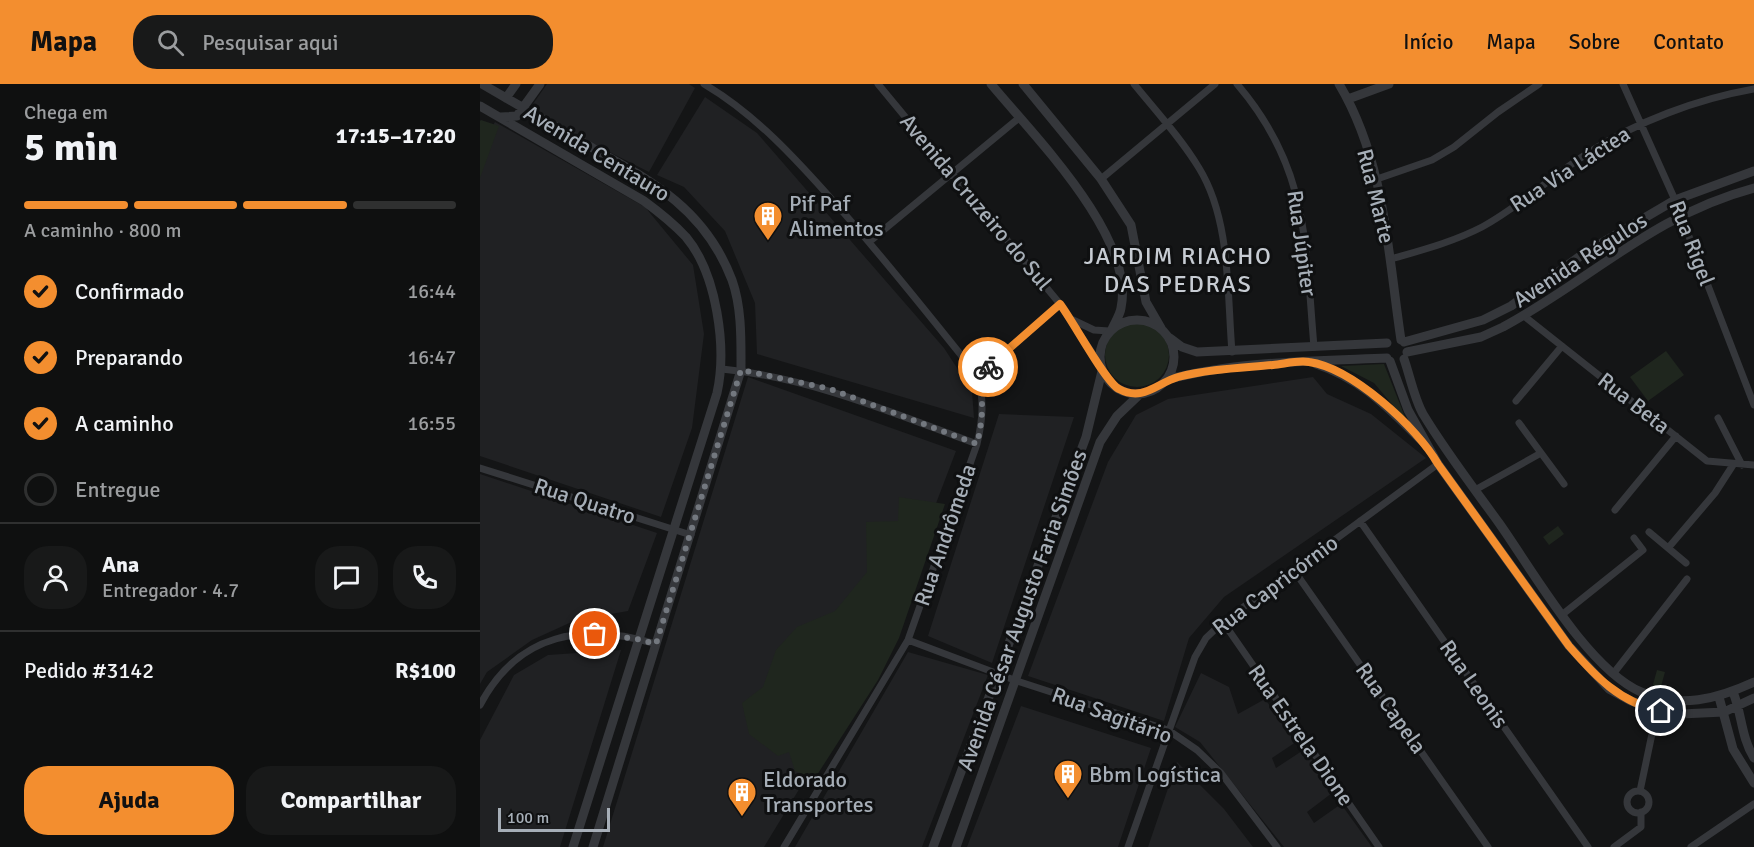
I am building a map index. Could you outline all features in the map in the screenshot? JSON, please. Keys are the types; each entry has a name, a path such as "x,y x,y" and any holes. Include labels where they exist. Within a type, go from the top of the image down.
{"street":[{"name":"Avenida Centauro","path":"482,84 654,182 696,220 715,243 733,282 741,330 741,370 593,847"},
{"path":"506,98 516,84"},
{"path":"499,117 514,117 540,84"},
{"name":"Avenida Cruzeiro do Sul","path":"878,84 1073,320 1101,368"},
{"path":"991,84 1089,203 1108,237 1122,292 1121,308 1100,353 1101,368 1117,389 1140,394 1150,392 1166,381 1214,370 1308,361 1389,359"},
{"path":"1023,84 1101,178 1131,225 1146,302 1161,328 1170,338 1174,360 1166,381"},
{"path":"1134,84 1200,168 1213,199 1221,228 1232,352"},
{"path":"1101,178 1215,84"},
{"name":"Rua Júpiter","path":"1237,84 1258,109 1292,177 1303,220 1314,347"},
{"name":"Rua Marte","path":"1339,84 1348,99 1377,178 1391,259 1397,313 1396,341"},
{"path":"1348,99 1389,84"},
{"path":"1377,178 1432,160 1454,147 1498,112 1539,84"},
{"name":"Rua Rigel","path":"1623,84 1681,214 1754,405"},
{"name":"Rua Andrômeda","path":"707,85 746,112 800,164 869,242 978,376 983,397 983,413 977,444 908,640 784,847"},
{"name":"Rua Via Láctea","path":"1391,259 1446,243 1484,225 1590,152 1641,124 1695,105 1754,89"},
{"name":"Avenida Centauro","path":"480,106 644,201 667,218 687,239 706,275 719,331 722,369 573,847"},
{"path":"869,242 1019,117"},
{"path":"589,170 598,151"},
{"name":"Avenida Régulos","path":"1170,338 1197,352 1232,352 1396,341 1457,329 1502,311 1583,254 1675,200 1754,171"},
{"name":"Avenida Régulos","path":"1389,359 1397,362 1406,355 1481,337 1524,316 1623,248 1681,214 1754,188"},
{"path":"978,376 1060,304"},
{"name":"Rua Beta","path":"1524,316 1707,461 1754,465"},
{"name":"Avenida Cruzeiro do Sul","path":"1073,320 1094,330 1111,330"},
{"path":"1111,330 1131,320 1142,320 1161,328"},
{"path":"1754,682 1719,697 1688,702 1659,698 1641,692 1613,674 1563,614 1422,412 1406,355 1396,341 1384,351 1408,410 1438,464 1569,646 1609,689 1631,701 1657,710 1681,714 1724,712 1739,707 1754,698"},
{"path":"1516,401 1563,346"},
{"path":"1308,361 1342,372 1428,446"},
{"name":"Avenida César Augusto Faria Simões","path":"933,847 1086,437 1101,368"},
{"path":"722,369 741,370 830,389 977,444"},
{"name":"Avenida César Augusto Faria Simões","path":"956,847 1017,681 1100,442 1117,416 1140,394"},
{"path":"1718,418 1742,465"},
{"path":"1519,423 1564,484"},
{"path":"1615,510 1676,436"},
{"path":"1464,498 1541,453"},
{"name":"Rua Capricórnio","path":"1128,847 1168,729 1195,657 1206,638 1223,622 1293,569 1438,464"},
{"path":"1668,547 1715,493 1733,465"},
{"name":"Rua Quatro","path":"480,468 691,535"},
{"name":"Rua Leonis","path":"1360,521 1588,847"},
{"path":"1649,532 1686,562"},
{"path":"1563,614 1643,550 1634,538"},
{"name":"Rua Capela","path":"1293,569 1488,847"},
{"path":"1613,674 1687,579"},
{"name":"Rua Estrela Dione","path":"1223,622 1379,847"},
{"path":"480,705 494,682 524,652 557,637 600,634 656,644"},
{"name":"Rua Sagitário","path":"908,640 1017,681 1168,729 1197,750 1221,773 1277,847"},
{"path":"1733,692 1739,707 1746,744 1754,758"},
{"path":"1719,697 1734,749 1754,783"},
{"path":"1640,791 1659,698"},
{"path":"1614,847 1641,826 1641,812 1649,802 1648,796 1640,791 1630,794 1628,801 1632,810 1641,812"},
{"path":"1691,847 1754,804"}],"shaded area":[{"path":"547,84 689,84 695,88 649,172 528,111"},
{"name":"Pif Paf Alimentos","path":"705,97 757,133 944,348 972,391 974,418 757,354 755,303 725,231 684,187 657,175"},
{"path":"480,121 499,126 480,178"},
{"path":"495,122 645,207 693,265 704,334 692,428 661,517 480,456 480,148"},
{"path":"1137,323 1155,329 1163,337 1169,355 1163,373 1155,381 1137,387 1119,381 1111,373 1105,355 1111,337 1119,329"},
{"path":"1666,351 1684,375 1648,401 1630,377"},
{"path":"1384,364 1407,422 1374,383 1341,366"},
{"path":"748,377 956,451 874,666 764,847 603,847"},
{"path":"1313,377 1327,394 1371,414 1426,458 1224,597 1189,638 1164,721 1028,676 1108,462 1136,415 1168,399"},
{"path":"999,414 1074,417 992,663 928,636"},
{"path":"480,474 657,533 628,611 576,620 532,640 487,672 480,684"},
{"path":"899,497 945,504 899,638 878,680 817,775 807,776 795,771 789,752 778,756 749,734 742,703 763,687 776,650 797,627 835,611 867,572 866,522 898,521"},
{"path":"1558,526 1564,534 1549,545 1543,537"},
{"path":"621,650 560,847 480,847 480,740 514,675 548,655"},
{"path":"908,652 988,675 922,847 795,847"},
{"path":"1657,670 1665,672 1660,690 1652,688"},
{"path":"1201,673 1229,687 1238,714 1265,699 1296,742 1272,758 1276,768 1305,749 1332,793 1307,812 1314,823 1341,804 1372,847 1284,847 1200,742 1175,727"},
{"path":"1021,706 1151,748 1118,847 967,847"},
{"path":"1177,762 1224,809 1253,847 1148,847"}],"way so far":[{"path":"595,634 609,634 656,644 741,370 830,389 977,444 983,422 983,397 978,376 988,367"}],"place":[{"name":"Pif Paf Alimentos","path":"768,242"},
{"name":"Bbm Logística","path":"1068,800"},
{"name":"Eldorado Transportes","path":"742,818"}],"district":[{"name":"JARDIM RIACHO DAS PEDRAS","path":"1178,270"}],"route":[{"path":"988,367 1060,304 1073,320 1108,381 1117,389 1128,393 1150,392 1166,381 1214,370 1308,361 1342,372 1372,394 1428,446 1438,464 1569,646 1590,671 1609,689 1631,701 1661,711"}]}
